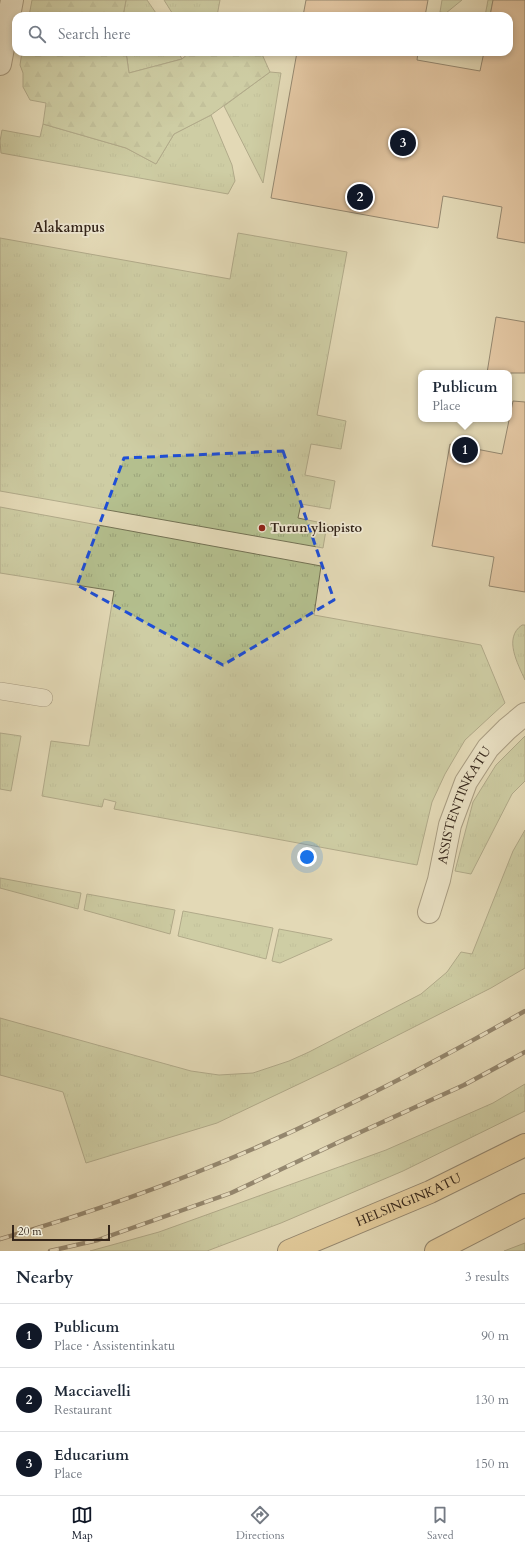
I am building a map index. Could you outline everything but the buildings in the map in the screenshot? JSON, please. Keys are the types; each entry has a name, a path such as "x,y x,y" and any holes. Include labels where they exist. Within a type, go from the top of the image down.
{"main road":[{"name":"HELSINGINKATU","path":"289,1251 430,1192 525,1145"},
{"path":"436,1251 525,1205"}],"street":[{"path":"0,64 12,0"},
{"name":"ASSISTENTINKATU","path":"429,912 439,880 450,825 466,782 488,748 525,714"}],"lane":[{"path":"0,692 44,698"}],"highlighted area":[{"path":"283,451 334,600 223,665 77,585 124,458"}],"green space":[{"path":"32,0 126,0 124,12 30,12"},
{"path":"126,0 147,0 155,12 124,12"},
{"path":"164,0 220,0 218,12 172,12"},
{"path":"442,0 462,0 447,12 440,12"},
{"path":"488,0 493,0 491,12 486,12"},
{"path":"21,56 127,56 129,73 182,59 185,56 263,56 270,72 211,115 174,134 156,164 126,148 43,124 46,103 30,100 23,87 23,73 20,65"},
{"path":"127,56 180,56 182,59 129,73"},
{"path":"270,72 281,73 263,183 224,106"},
{"path":"211,115 232,165 235,181 228,194 1,153 0,141 2,130 40,137 43,124 126,148 156,164 174,134"},
{"path":"238,233 347,252 317,415 346,421 341,449 311,444 305,475 335,481 330,509 301,504 298,518 327,524 323,548 0,491 0,238 230,279"},
{"path":"0,507 321,566 314,615 481,645 505,703 465,740 445,774 432,802 417,865 114,809 116,802 104,799 102,807 42,796 51,741 89,746 114,591 0,573"},
{"path":"522,625 525,625 525,680 516,659 513,644 513,637 516,630"},
{"path":"0,733 21,736 11,791 0,789"},
{"path":"525,736 525,781 512,794 471,874 455,871 473,802 496,765"},
{"path":"525,830 525,968 491,988 341,1064 217,1123 86,1163 63,1092 0,1075 0,1018 191,1071 219,1075 253,1073 289,1061 309,1052 421,994 447,972 461,952 472,954 513,851"},
{"path":"0,878 81,893 78,909 0,888"},
{"path":"87,894 175,910 170,934 84,910"},
{"path":"183,911 273,928 266,959 178,936"},
{"path":"279,929 332,940 280,963 272,961"},
{"path":"525,1084 525,1111 403,1171 281,1223 207,1251 90,1251 159,1232 386,1150 493,1103"},
{"path":"525,1243 525,1251 504,1251"}],"railway":[{"path":"0,1239 42,1227 125,1199 207,1168 287,1134 452,1052 525,1011"},
{"path":"50,1251 98,1240 231,1193 464,1085 525,1052"}],"place":[{"name":"Educarium","path":"403,143"},
{"name":"Macciavelli","path":"360,197"},
{"name":"Publicum","path":"465,450"},
{"name":"Turun yliopisto","path":"262,528"}],"district":[{"name":"Alakampus","path":"69,227"}]}
